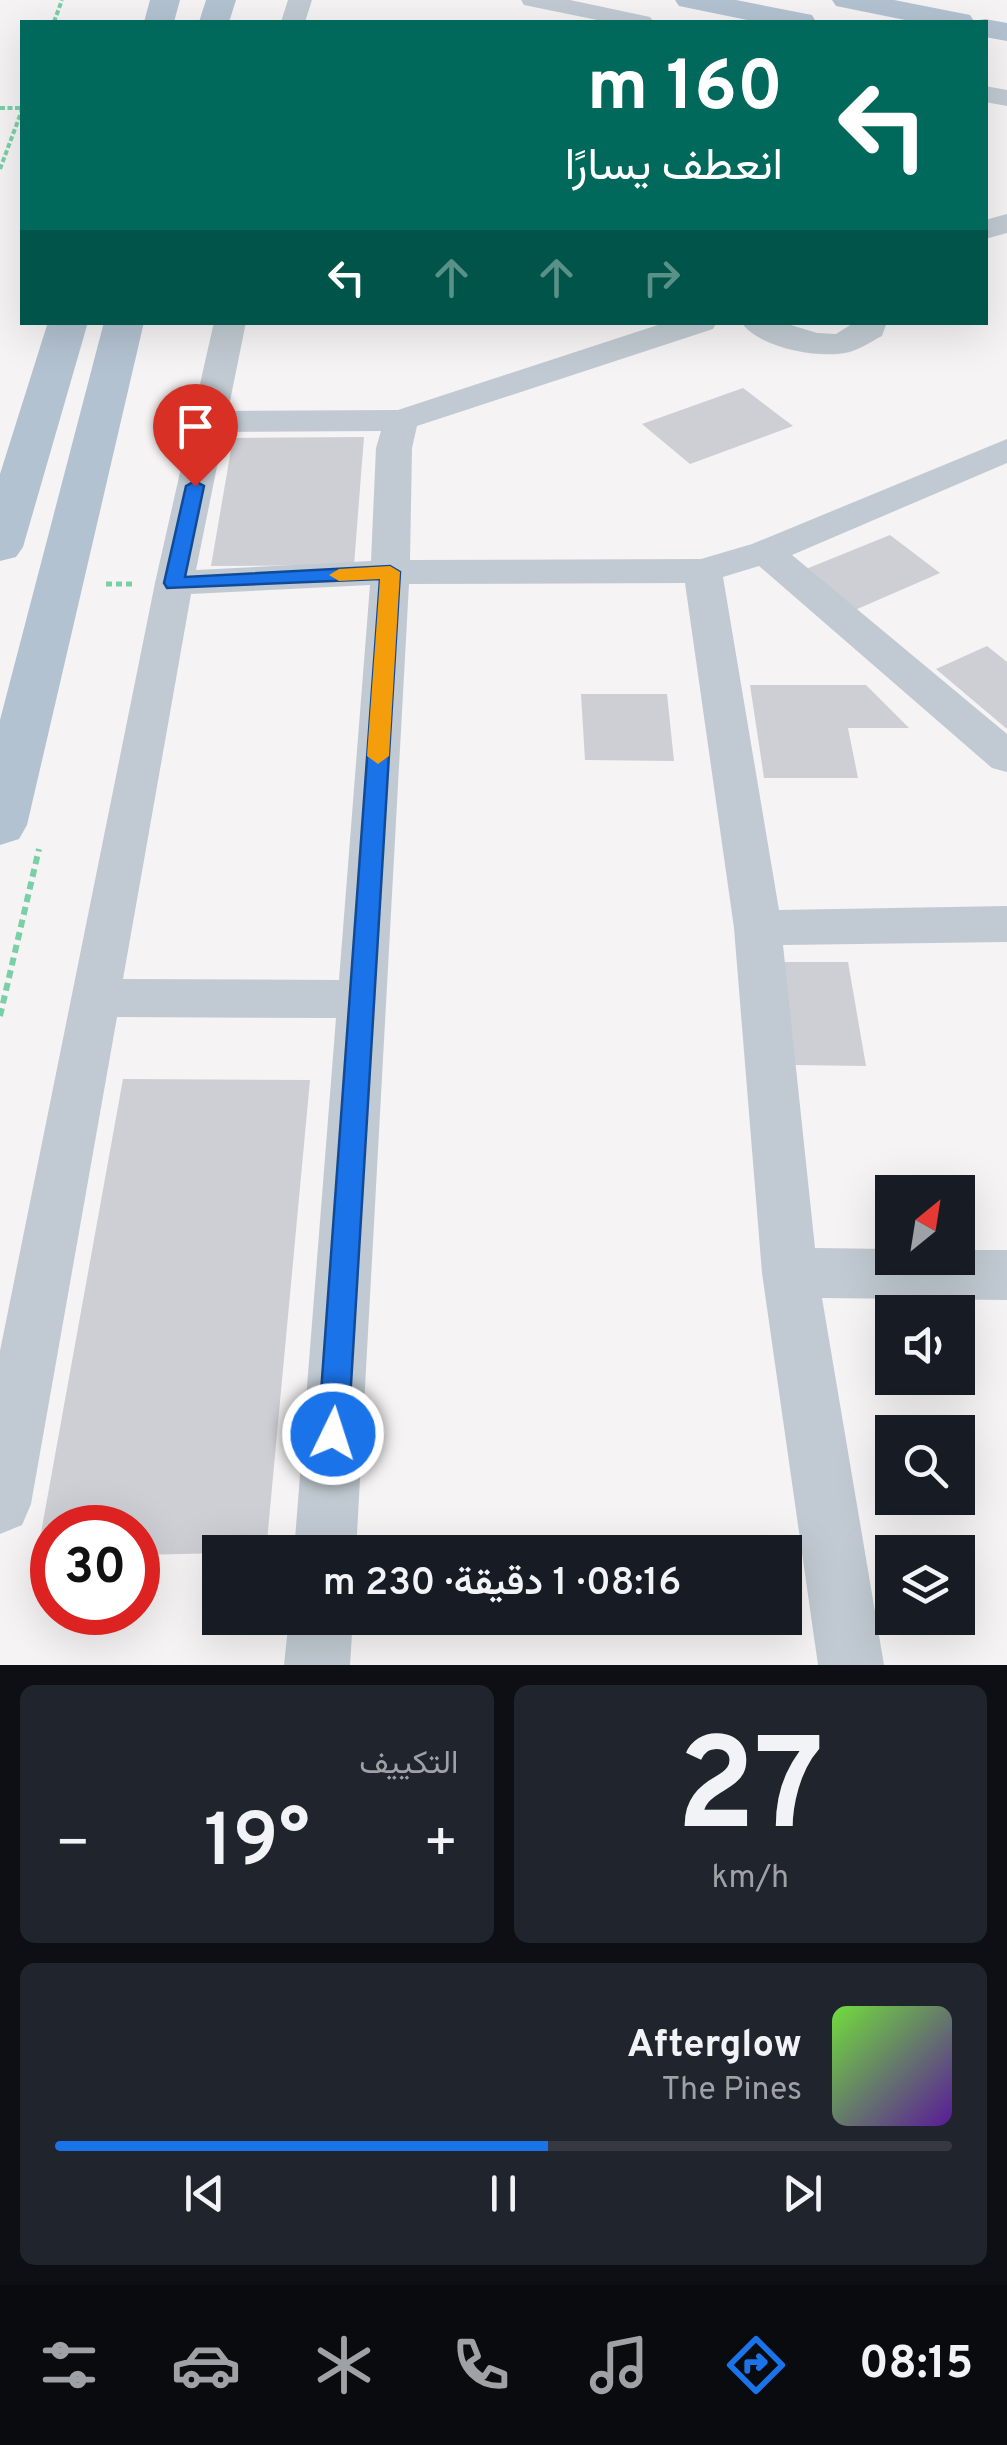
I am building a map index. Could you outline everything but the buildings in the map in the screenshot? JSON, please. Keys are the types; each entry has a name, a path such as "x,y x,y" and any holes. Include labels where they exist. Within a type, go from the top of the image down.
{"main road":[{"path":"690,0 791,20"},
{"path":"847,0 949,20"},
{"path":"0,548 67,325"},
{"path":"0,824 123,325"}],"street":[{"path":"532,0 631,20"},
{"path":"0,1504 174,583 229,325"},
{"path":"209,422 401,420 693,325"},
{"path":"762,325 777,334 842,344 870,329 870,325"},
{"path":"326,1535 390,572 394,448 401,420"},
{"path":"174,583 390,572 703,571 766,552 992,456 1007,485"},
{"path":"766,552 1007,757"},
{"path":"703,571 758,928 790,1273 851,1665"},
{"path":"758,928 1007,924"},
{"path":"96,998 362,999"},
{"path":"790,1273 1007,1276"},
{"path":"318,1665 320,1635"}],"path":[{"path":"0,169 20,114"}],"slow traffic":[{"path":"339,575 390,572 378,756"}],"route":[{"path":"195,486 174,583 390,572 333,1434"}]}
